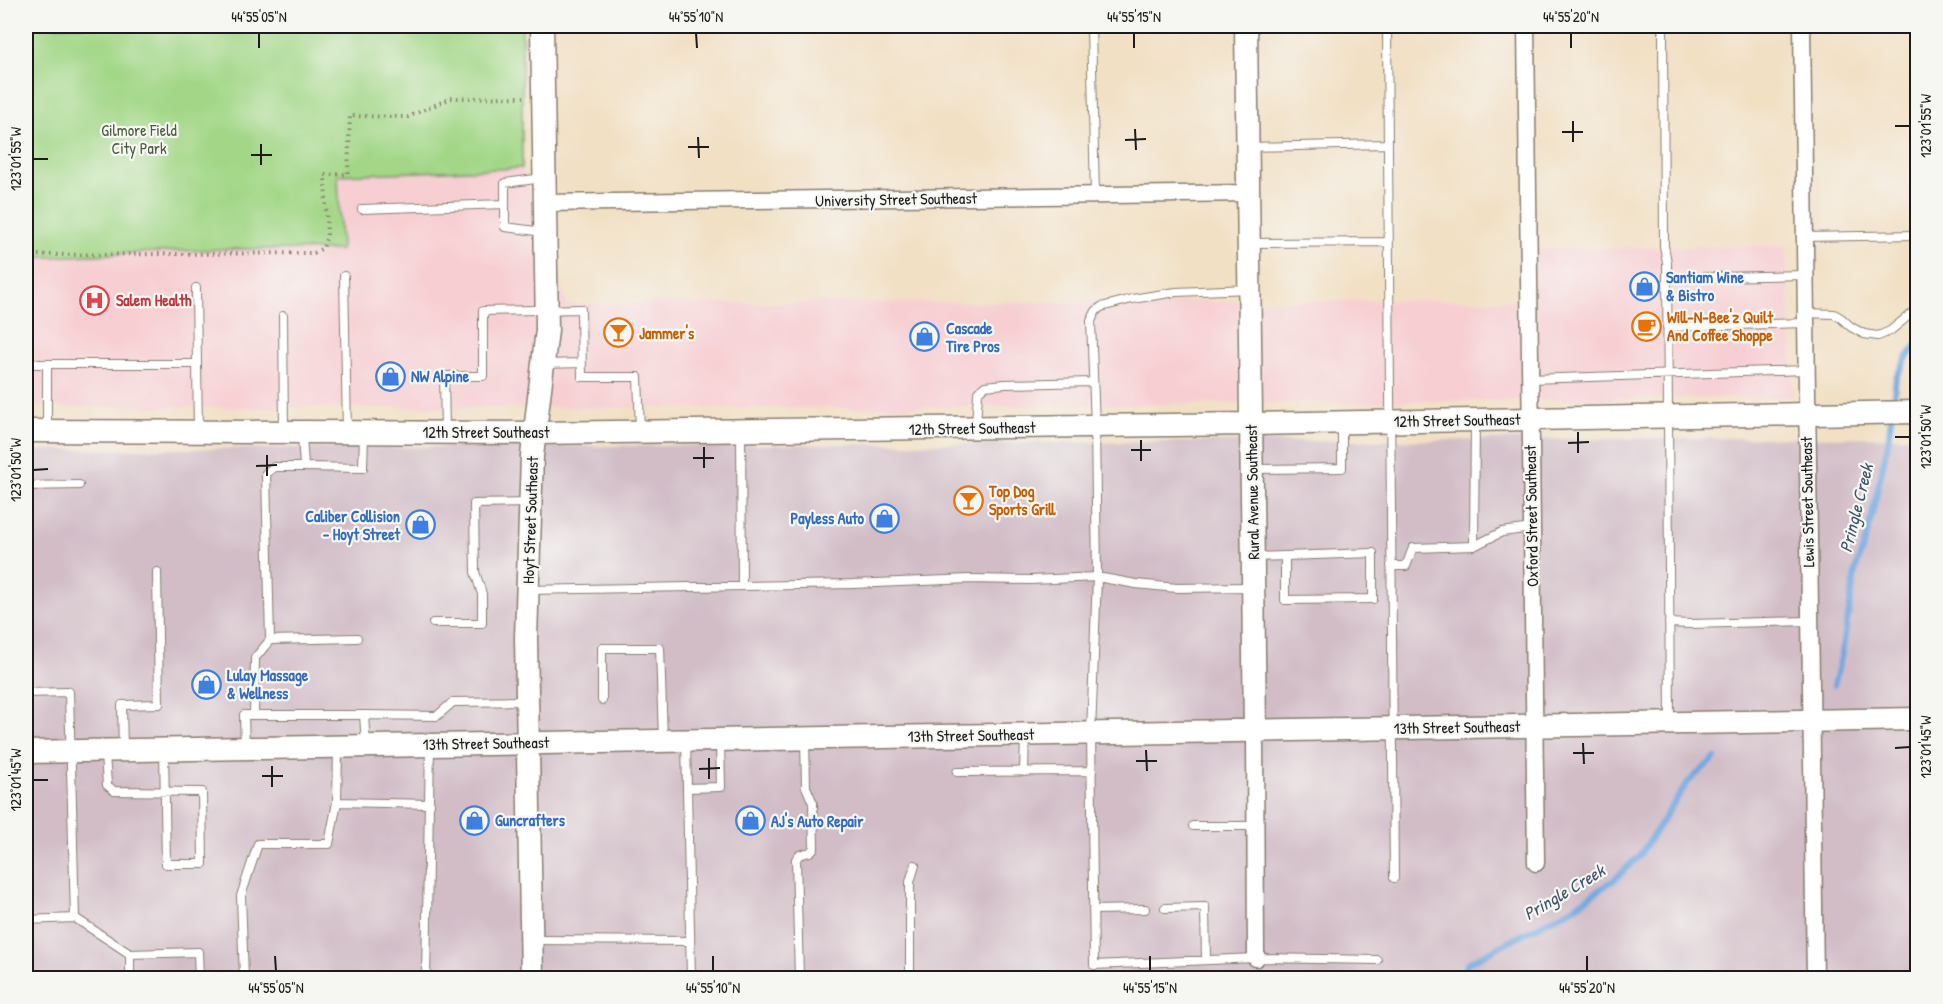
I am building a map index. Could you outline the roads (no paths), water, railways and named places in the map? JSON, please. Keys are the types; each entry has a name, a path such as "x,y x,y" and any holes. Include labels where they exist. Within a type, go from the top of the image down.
{"main road":[{"name":"Hoyt Street Southeast","path":"532,978 527,590 530,503 535,433 544,364 546,309 542,26"},
{"name":"Rural Avenue Southeast","path":"1246,26 1255,730"},
{"name":"12th Street Southeast","path":"36,431 640,432 1914,412"},
{"name":"13th Street Southeast","path":"26,752 1917,719"}],"street":[{"name":"Oxford Street Southeast","path":"1526,26 1536,863"},
{"name":"Lewis Street Southeast","path":"1802,26 1815,978"},
{"name":"University Street Southeast","path":"544,203 1248,193"},
{"name":"Rural Avenue Southeast","path":"1255,730 1256,958"}],"lane":[{"path":"1091,26 1095,196"},
{"path":"1388,26 1394,878"},
{"path":"1663,26 1670,723"},
{"path":"1248,147 1388,144"},
{"path":"544,178 505,183 505,227 545,233"},
{"path":"362,209 505,204"},
{"path":"1804,237 1917,234"},
{"path":"1249,243 1389,242"},
{"path":"1667,278 1805,275"},
{"path":"254,716 255,658 270,640 266,473 274,468 363,468 356,431 345,276"},
{"path":"196,288 198,431"},
{"path":"1250,289 1176,292 1132,299 1101,307 1091,321 1097,577 1091,733 1094,964 1256,958 1377,960"},
{"path":"1667,327 1834,314 1864,334 1878,336 1890,332 1917,308"},
{"path":"445,432 444,376 483,376 483,311 546,309 581,309 582,377 638,377 640,432"},
{"path":"283,316 293,431 304,467"},
{"path":"544,364 582,363"},
{"path":"26,364 197,364"},
{"path":"36,431 47,364"},
{"path":"1529,379 1806,370"},
{"path":"976,428 978,392 985,386 1093,382"},
{"path":"1474,546 1475,419"},
{"path":"1251,469 1342,468 1342,422"},
{"path":"741,430 742,585"},
{"path":"26,486 79,485"},
{"path":"433,623 482,623 482,594 475,572 474,504 530,503"},
{"path":"1391,566 1406,566 1413,548 1474,546 1502,532 1532,528"},
{"path":"1253,557 1285,556 1372,554 1373,599 1285,600 1285,556"},
{"path":"157,572 159,704 122,705 107,785 114,791 164,791 202,792 203,864 166,864 164,791 164,749"},
{"path":"527,590 1097,577 1177,588 1253,587"},
{"path":"1669,623 1809,621"},
{"path":"270,640 357,638"},
{"path":"602,699 602,648 660,648 674,740 687,788 691,978"},
{"path":"26,693 69,692 75,918"},
{"path":"245,748 244,715 437,716 453,702 527,701"},
{"path":"364,715 366,746"},
{"path":"1024,772 1025,734"},
{"path":"799,978 796,859 799,855 810,852 814,848 813,803 806,787 805,738"},
{"path":"687,788 722,787 720,739"},
{"path":"426,978 430,744"},
{"path":"244,978 241,896 258,844 329,844 337,802 338,746"},
{"path":"957,772 1092,771"},
{"path":"337,802 430,804"},
{"path":"1193,826 1254,826"},
{"path":"910,978 910,882 915,864"},
{"path":"1165,908 1205,907 1206,960"},
{"path":"1093,910 1145,909"},
{"path":"26,920 75,918 130,954 198,952 199,978"},
{"path":"531,940 690,941"},
{"path":"130,954 130,978"}],"waterway":[{"name":"Pringle Creek","path":"1834,685 1842,653 1856,568 1868,532 1888,443 1896,377 1918,343"},
{"name":"Pringle Creek","path":"1460,978 1468,963 1573,908 1615,879 1639,856 1688,782 1715,758"}],"place":[{"name":"Santiam Wine & Bistro","path":"1645,286"},
{"name":"Salem Health","path":"95,300"},
{"name":"Will-N-Bee'z Quilt And Coffee Shoppe","path":"1646,326"},
{"name":"Jammer's","path":"618,333"},
{"name":"Cascade Tire Pros","path":"925,337"},
{"name":"NW Alpine","path":"390,376"},
{"name":"Top Dog Sports Grill","path":"968,500"},
{"name":"Payless Auto","path":"885,518"},
{"name":"Caliber Collision - Hoyt Street","path":"421,525"},
{"name":"Lulay Massage & Wellness","path":"206,684"},
{"name":"Guncrafters","path":"474,820"},
{"name":"AJ's Auto Repair","path":"750,821"}],"park label":[{"name":"Gilmore Field City Park","path":"139,139"}]}
